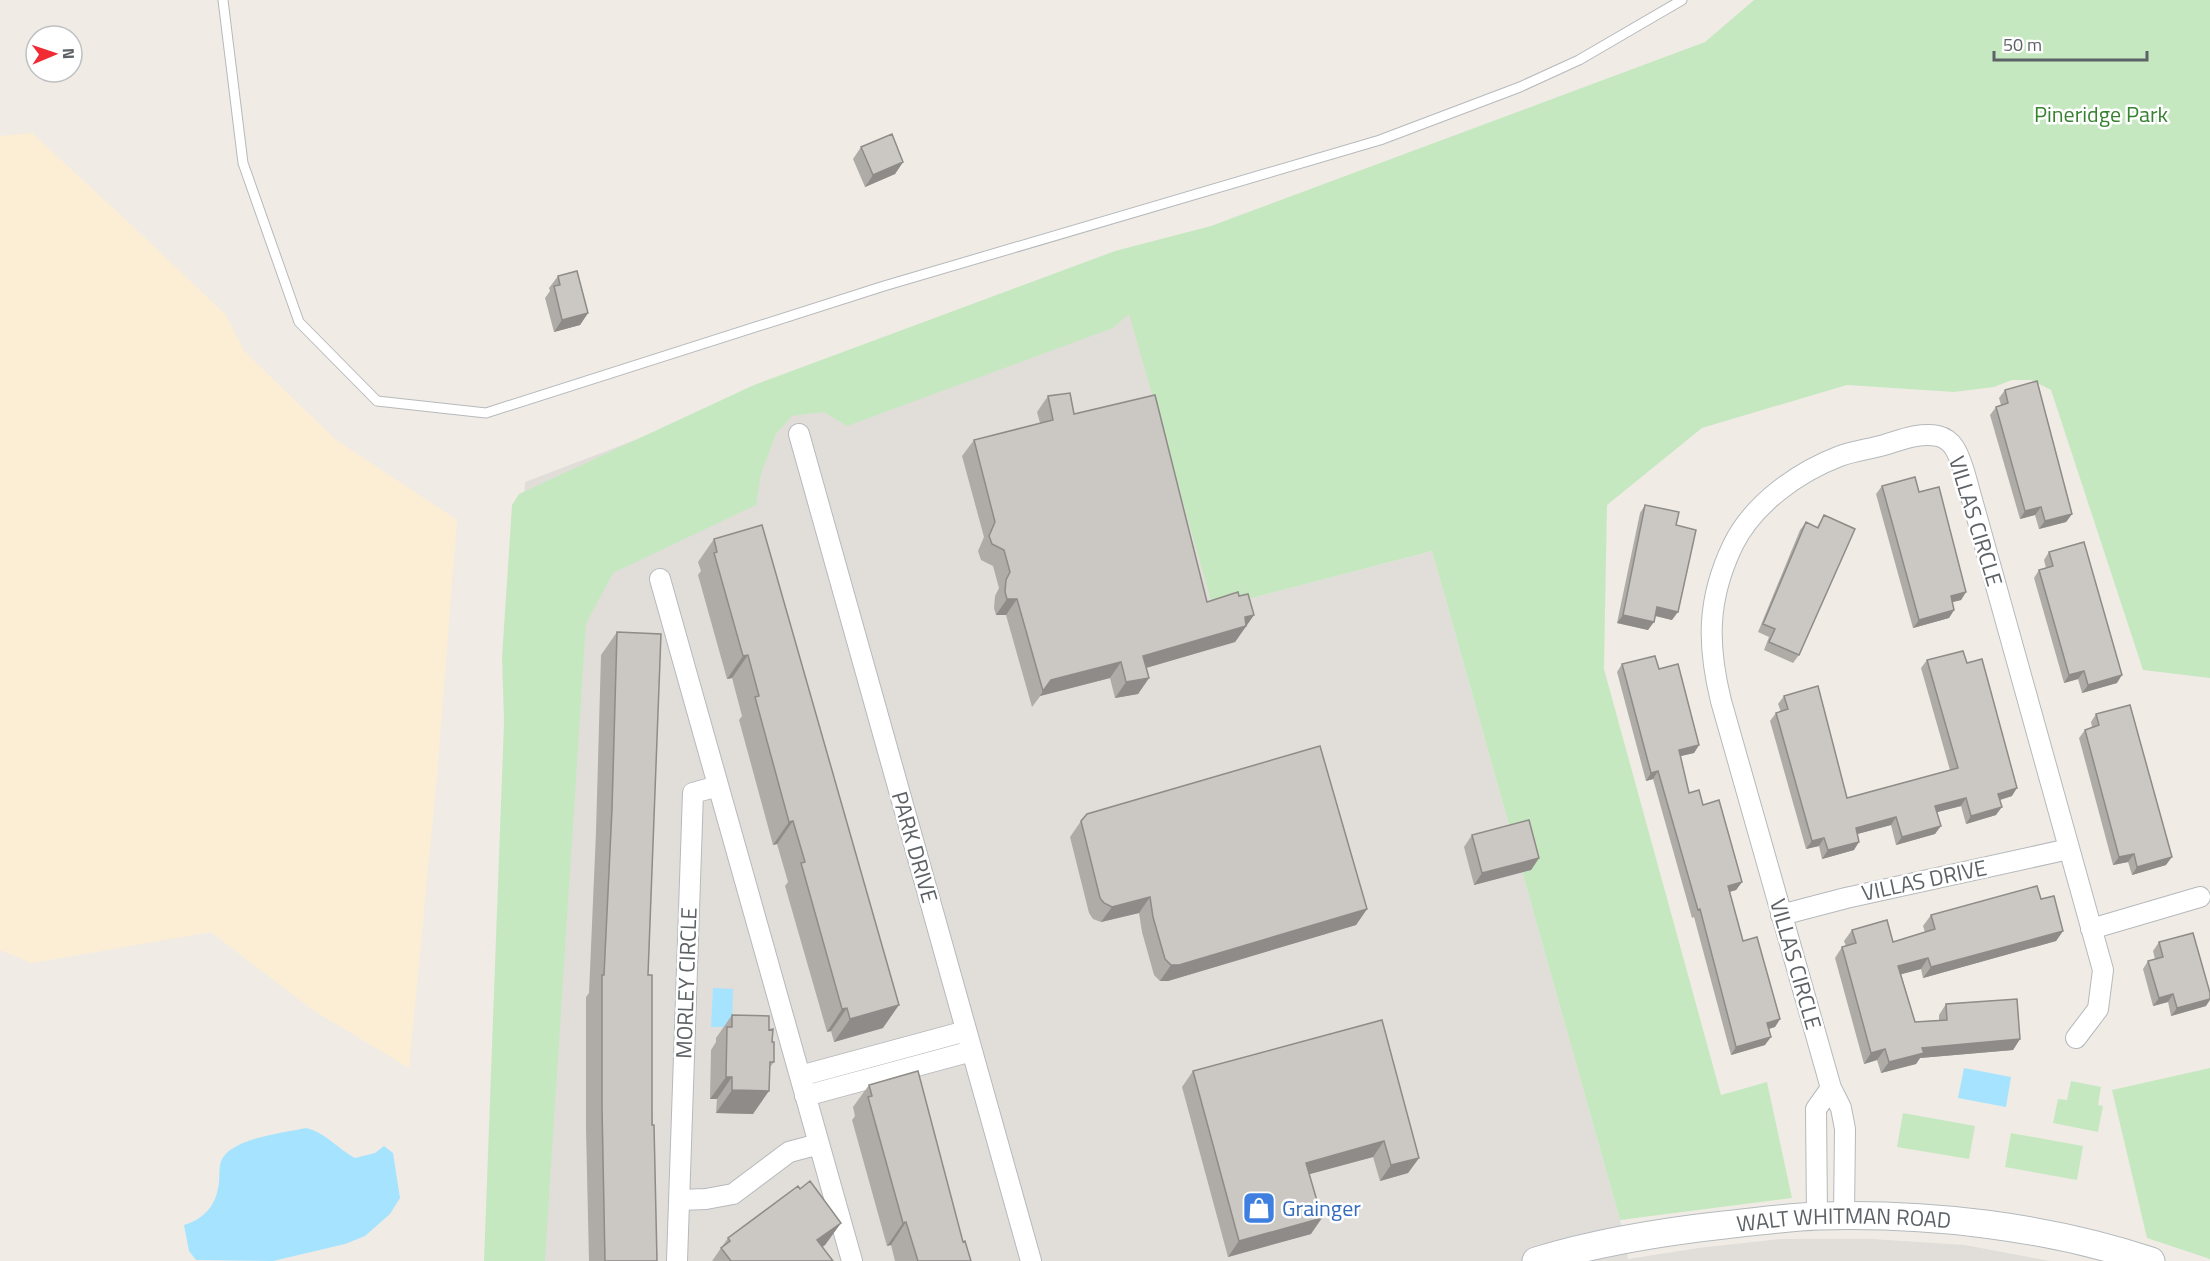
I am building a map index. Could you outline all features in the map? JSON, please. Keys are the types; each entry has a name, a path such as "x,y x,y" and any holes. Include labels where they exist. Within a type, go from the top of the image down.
{"main road":[{"name":"WALT WHITMAN ROAD","path":"1536,1261 1633,1237 1817,1216 1913,1218 2014,1229 2069,1239 2151,1261"}],"street":[{"name":"PARK DRIVE","path":"798,434 1031,1261"},
{"name":"VILLAS CIRCLE","path":"1844,1216 1845,1129 1841,1108 1831,1088 1781,915 1713,667 1711,635 1713,606 1722,573 1734,544 1754,513 1784,487 1840,456 1918,436 1939,436 1953,445 1964,471 2103,970 2098,1009 2076,1038"},
{"path":"660,579 852,1261"},
{"name":"MORLEY CIRCLE","path":"677,1261 693,793 718,786"},
{"name":"VILLAS DRIVE","path":"1781,915 1845,898 2069,849"},
{"path":"2091,929 2200,897"},
{"path":"800,1076 966,1031"},
{"path":"805,1096 972,1051"},
{"path":"1817,1216 1816,1109 1831,1088"},
{"path":"680,1200 706,1199 733,1194 789,1152 819,1144"}],"lane":[{"path":"223,0 243,163 299,322 378,401 486,413 895,283 1380,140 1520,87 1579,60 1682,0"}],"shaded area":[{"path":"1111,258 1130,314 1213,608 1432,551 1620,1220 1628,1259 1698,1248 1781,1239 1872,1239 1965,1245 2050,1261 485,1261 525,482"}],"green space":[{"name":"Pineridge Park","path":"1754,0 2210,0 2210,678 2143,670 2051,390 2031,380 2012,380 1994,387 1954,392 1847,385 1702,428 1607,505 1604,669 1721,1095 1767,1082 1792,1198 1620,1220 1432,551 1213,608 1129,314 1113,328 847,426 824,412 792,416 776,434 761,474 756,505 613,573 586,624 545,1261 484,1261 504,722 502,657 512,505 519,494 754,385 1115,251 1211,226 1705,42"},
{"path":"2210,1068 2210,1259 2147,1238 2112,1090"},
{"path":"2071,1081 2101,1087 2098,1105 2103,1106 2098,1132 2053,1123 2058,1099 2067,1100"},
{"path":"1903,1113 1975,1126 1969,1159 1897,1147"},
{"path":"2011,1133 2083,1146 2077,1180 2005,1167"}],"sand":[{"path":"32,133 226,315 244,351 336,440 457,520 437,775 409,1068 311,1009 211,932 32,963 0,950 0,136"}],"water":[{"path":"713,988 733,989 732,1027 711,1027"},
{"path":"1964,1068 2011,1077 2006,1107 1958,1098"},
{"path":"306,1128 326,1137 355,1158 375,1153 384,1146 393,1153 400,1198 390,1214 365,1236 345,1244 273,1261 196,1260 189,1251 184,1225 204,1215 213,1204 218,1190 220,1165 224,1156 240,1144 251,1140"}],"building":[{"path":"892,134 903,162 873,175 861,147"},
{"path":"577,271 588,313 562,320 554,286 560,285 558,276"},
{"path":"2037,381 2072,514 2045,521 2041,507 2025,511 1996,407 2008,403 2005,390"},
{"path":"1070,393 1074,414 1155,395 1207,602 1238,592 1239,596 1248,594 1254,615 1245,617 1246,626 1143,656 1149,678 1126,682 1121,662 1051,680 1043,691 1017,599 1007,599 1005,592 1006,580 1010,572 1004,550 992,544 989,536 995,522 974,440 1053,420 1048,396"},
{"path":"1915,477 1919,492 1939,487 1966,592 1951,596 1954,610 1919,620 1882,486"},
{"path":"1645,505 1679,512 1676,525 1696,530 1678,612 1657,607 1654,622 1623,615"},
{"path":"1824,515 1855,529 1799,655 1769,642 1775,629 1763,624 1806,522 1818,528"},
{"path":"762,525 899,1005 850,1019 847,1008 842,1009 801,863 805,862 793,821 789,822 755,697 759,696 748,655 743,656 714,553 717,552 714,539"},
{"path":"2084,542 2122,675 2088,685 2084,671 2069,675 2039,570 2053,566 2049,552"},
{"path":"617,632 661,634 648,975 652,975 652,1125 654,1125 657,1261 605,1261 602,975 604,975 612,809"},
{"path":"1963,651 1967,663 1982,659 2017,788 1998,794 2002,807 1971,816 1966,798 1935,806 1941,826 1902,837 1896,817 1856,828 1859,842 1828,850 1824,838 1812,841 1776,713 1788,709 1784,696 1818,686 1847,798 1958,768 1927,660"},
{"path":"1655,656 1659,669 1678,664 1699,745 1679,750 1689,793 1699,790 1703,805 1719,800 1742,882 1728,886 1743,941 1757,937 1780,1019 1767,1023 1771,1037 1736,1047 1700,909 1698,910 1658,771 1651,773 1622,664"},
{"path":"2130,705 2172,857 2137,867 2134,854 2119,857 2085,730 2099,725 2096,714"},
{"path":"1320,746 1367,909 1179,965 1171,965 1165,959 1150,897 1112,907 1100,898 1081,821 1087,814"},
{"path":"1529,820 1539,858 1482,873 1472,835"},
{"path":"2037,886 2041,899 2054,896 2063,931 1931,967 1928,958 1898,966 1915,1022 1947,1020 1946,1004 2017,999 2020,1039 1922,1048 1924,1053 1889,1062 1885,1049 1871,1053 1842,947 1856,943 1852,930 1887,920 1893,942 1935,929 1931,915"},
{"path":"2193,933 2210,999 2177,1008 2173,994 2159,998 2148,961 2163,957 2159,942"},
{"path":"732,1015 769,1016 769,1030 773,1029 774,1062 770,1062 769,1091 732,1090 732,1077 726,1077 727,1027 732,1027"},
{"path":"1382,1020 1419,1158 1391,1165 1384,1141 1306,1163 1322,1218 1239,1241 1193,1071"},
{"path":"918,1071 963,1242 965,1241 971,1261 918,1261 906,1222 903,1223 868,1097 872,1096 869,1085"},
{"path":"810,1181 841,1223 817,1240 833,1261 731,1261 721,1248 730,1241 728,1238 798,1186 800,1189"}],"place":[{"name":"Grainger","path":"1259,1208"}]}
